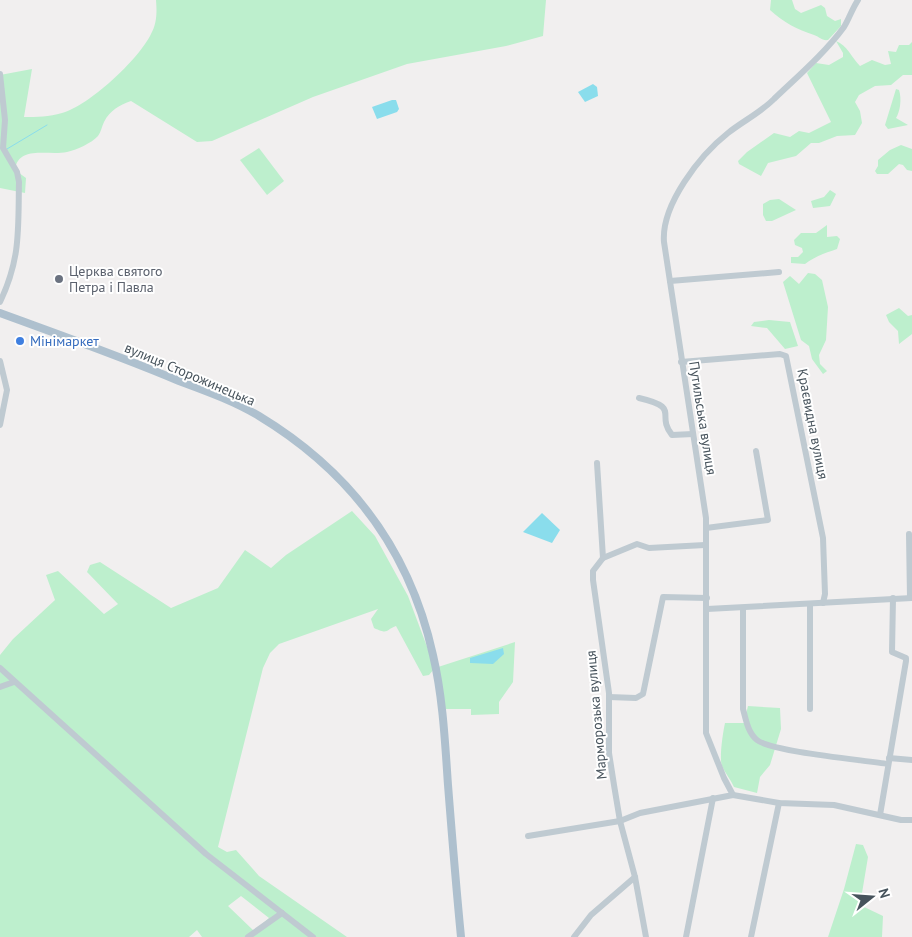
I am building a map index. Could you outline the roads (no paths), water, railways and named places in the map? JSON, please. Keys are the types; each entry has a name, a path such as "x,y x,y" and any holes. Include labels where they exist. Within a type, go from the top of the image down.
{"main road":[{"name":"вулиця Сторожинецька","path":"0,313 159,372 258,416 324,462 366,508 389,542 407,577 423,615 433,656 445,739 461,937"}],"street":[{"name":"Путильська вулиця","path":"733,795 721,772 706,733 706,528 664,242 665,225 670,208 706,154 724,136 766,107 814,59 844,27 858,0"},
{"path":"0,74 5,120 4,148 17,172 20,182 17,256 13,273 0,302"},
{"path":"670,281 779,272"},
{"name":"Краєвидна вулиця","path":"681,362 780,354 786,356 823,538 825,594 823,603"},
{"path":"0,361 5,377 0,425"},
{"path":"639,398 659,403 666,410 667,429 672,435 693,434"},
{"path":"706,528 768,520 756,451"},
{"name":"Марморозька вулиця","path":"597,463 603,558 593,571 593,580 609,697 609,753 620,821 635,877 646,937"},
{"path":"707,609 911,598 909,534"},
{"path":"603,558 637,544 649,548 705,546"},
{"path":"609,697 636,698 643,694 663,597 707,598"},
{"path":"880,815 906,661 906,658 892,652 893,598"},
{"path":"810,604 810,709"},
{"path":"743,608 744,709 747,725 757,740 766,745 791,750 889,761 912,760"},
{"path":"0,668 68,727 206,854 313,937"},
{"path":"0,688 14,682"},
{"path":"528,836 620,821 640,813 733,795 779,803 834,805 901,820 912,820"},
{"path":"686,937 713,798"},
{"path":"751,937 779,803"},
{"path":"574,937 591,915 635,877"},
{"path":"248,937 282,913"}],"water":[{"path":"593,84 597,87 598,96 585,102 578,92"},
{"path":"396,100 399,109 397,112 377,119 372,107"},
{"path":"542,513 560,530 552,543 523,532"},
{"path":"503,648 504,654 493,664 470,663 470,658"}],"waterway":[{"path":"7,149 47,125"}],"place":[{"name":"Церква святого Петра і Павла","path":"59,279"},
{"name":"Мінімаркет","path":"20,341"}]}
